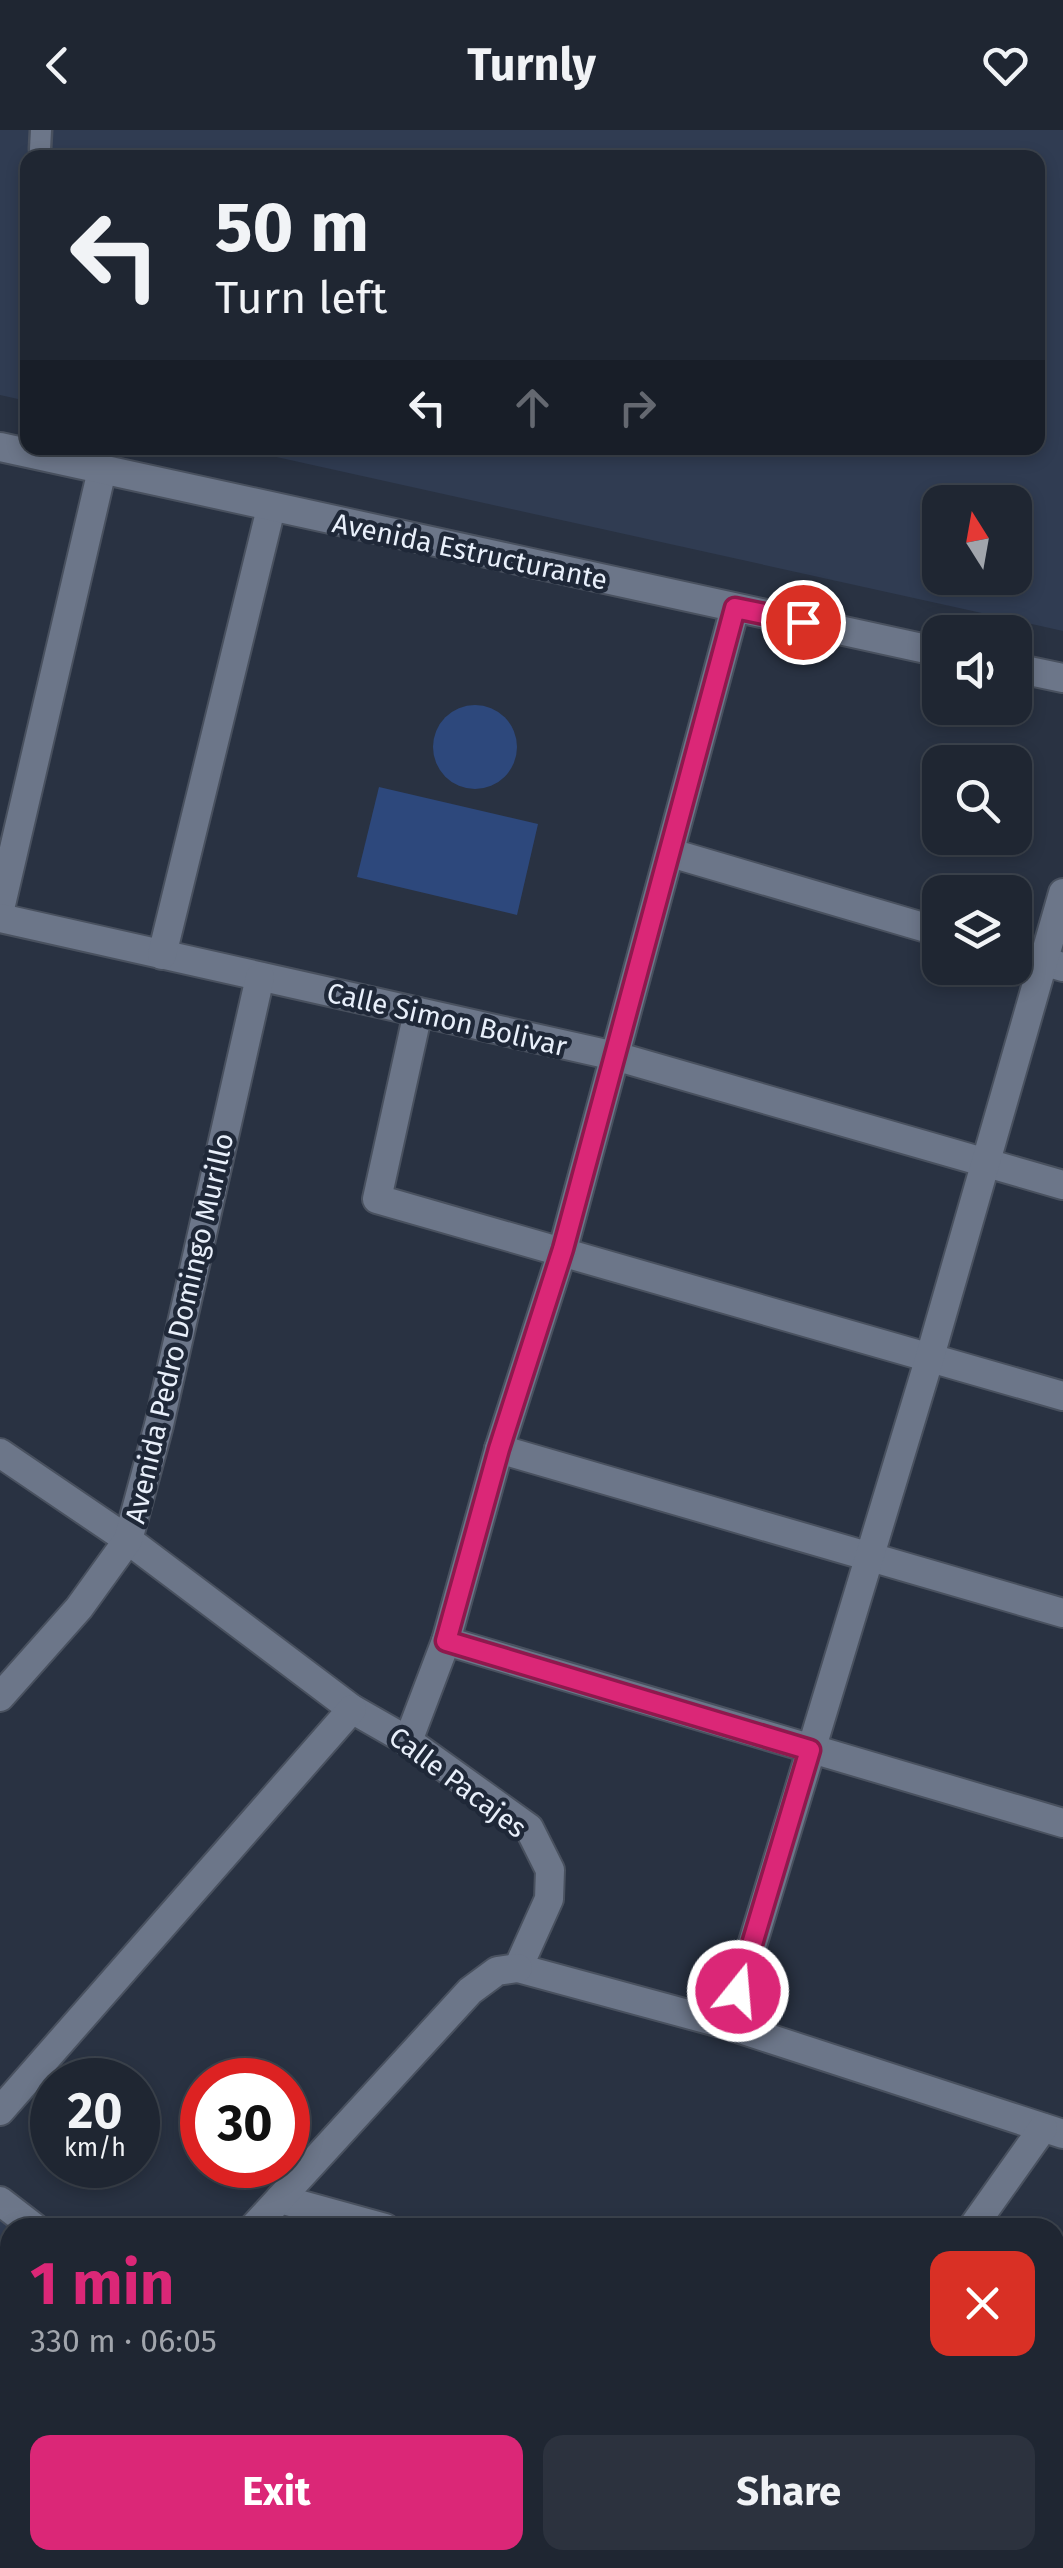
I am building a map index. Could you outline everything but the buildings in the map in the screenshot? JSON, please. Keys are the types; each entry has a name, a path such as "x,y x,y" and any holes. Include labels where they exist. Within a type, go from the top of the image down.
{"street":[{"name":"Avenida Estructurante","path":"35,455 922,648"},
{"path":"0,909 102,470"},
{"path":"162,955 271,508"},
{"path":"408,1741 446,1641 499,1449 563,1249 735,608"},
{"path":"1032,672 1063,678"},
{"path":"671,854 922,927"},
{"path":"728,2025 929,1360 1040,961 1063,893"},
{"name":"Calle Simon Bolivar","path":"0,918 615,1056 1063,1184"},
{"name":"Avenida Pedro Domingo Murillo","path":"0,1697 78,1608 128,1540 159,1425 260,977"},
{"path":"418,1012 377,1199 563,1249 929,1360 1063,1396"},
{"path":"499,1449 1063,1613"},
{"name":"Calle Pacajes","path":"0,1453 128,1540 352,1709 408,1741 528,1828 550,1870 549,1899 518,1968"},
{"path":"446,1641 1063,1823"},
{"path":"0,2111 352,1709"},
{"path":"263,2218 470,1991 497,1971 518,1968 728,2025 1053,2131 980,2218"},
{"path":"280,2199 349,2218"},
{"path":"0,2201 22,2218"}],"shaded area":[{"path":"0,130 1063,130 1063,631 1032,624 1032,615 991,615 268,455 1045,455 1045,150 20,150 20,399 0,395"},
{"path":"475,705 491,708 505,717 514,731 514,763 505,777 491,786 475,789 459,786 445,777 436,763 433,747 436,731 445,717 459,708"},
{"path":"379,787 538,824 517,915 357,877"}],"route":[{"path":"738,1991 810,1750 446,1641 499,1449 563,1249 735,608 803,622"}]}
